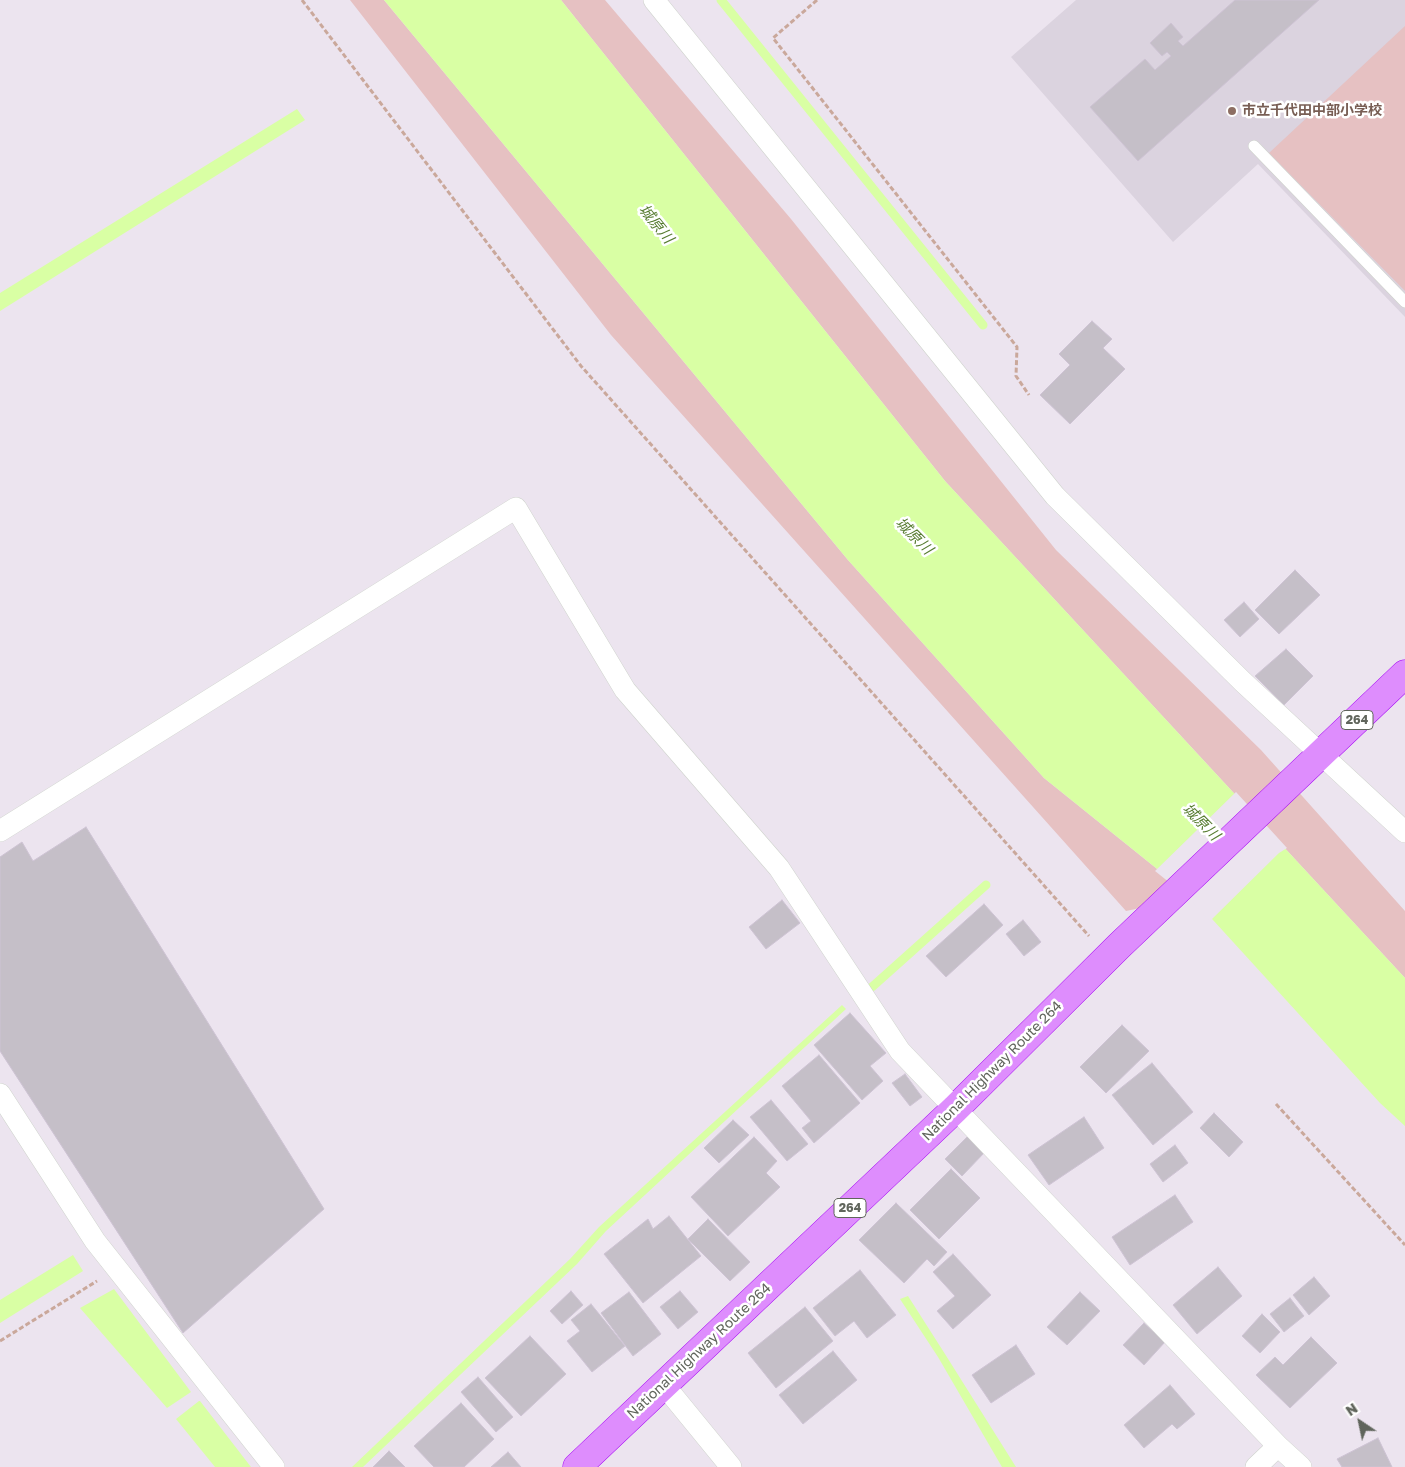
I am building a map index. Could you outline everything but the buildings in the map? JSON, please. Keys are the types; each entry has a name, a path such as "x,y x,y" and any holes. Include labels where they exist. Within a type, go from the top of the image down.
{"highway":[{"name":"National Highway Route 264","path":"577,1467 955,1109 1113,951 1405,674"}],"street":[{"path":"654,0 1055,496 1243,682 1315,761 1405,832"},
{"path":"0,831 516,508 625,690 780,868 900,1051 1278,1446 1301,1467"},
{"path":"0,1094 95,1241 274,1467"},
{"path":"664,1385 731,1467"},
{"path":"1256,1467 1278,1446"}],"lane":[{"path":"1254,146 1405,302"}],"path":[{"path":"302,0 581,366 1113,951"},
{"path":"817,0 774,38 1016,347 1016,376 1029,395"},
{"path":"1276,1104 1405,1245"},
{"path":"0,1341 117,1268"}],"shaded area":[{"path":"350,0 384,0 848,560 1044,778 1192,897 1126,911 611,335"},
{"path":"561,0 605,0 791,219 1056,550 1261,750 1405,911 1405,978 945,481"},
{"name":"市立千代田中部小学校","path":"1076,0 1405,0 1405,317 1258,164 1173,242 1011,57"},
{"path":"1405,26 1405,291 1269,153"}],"water":[{"name":"城原川","path":"384,0 561,0 945,481 1405,978 1405,1126 1380,1103 1192,897 1044,778 848,560"},
{"path":"297,109 305,120 0,311 0,293"},
{"path":"842,1005 846,1009 606,1231 577,1264 363,1467 352,1467 570,1259 599,1227"},
{"path":"73,1255 83,1271 0,1323 0,1300"},
{"path":"114,1289 191,1392 167,1408 80,1308"},
{"path":"908,1296 1016,1467 1002,1467 938,1357 900,1299"},
{"path":"199,1401 251,1467 215,1467 176,1419"}],"pier":[{"path":"1236,792 1287,848 1279,853 1210,921 1190,899 1155,871"}],"waterway":[{"path":"721,0 983,325"},
{"path":"872,987 986,885"}],"place":[{"name":"市立千代田中部小学校","path":"1232,111"}]}
